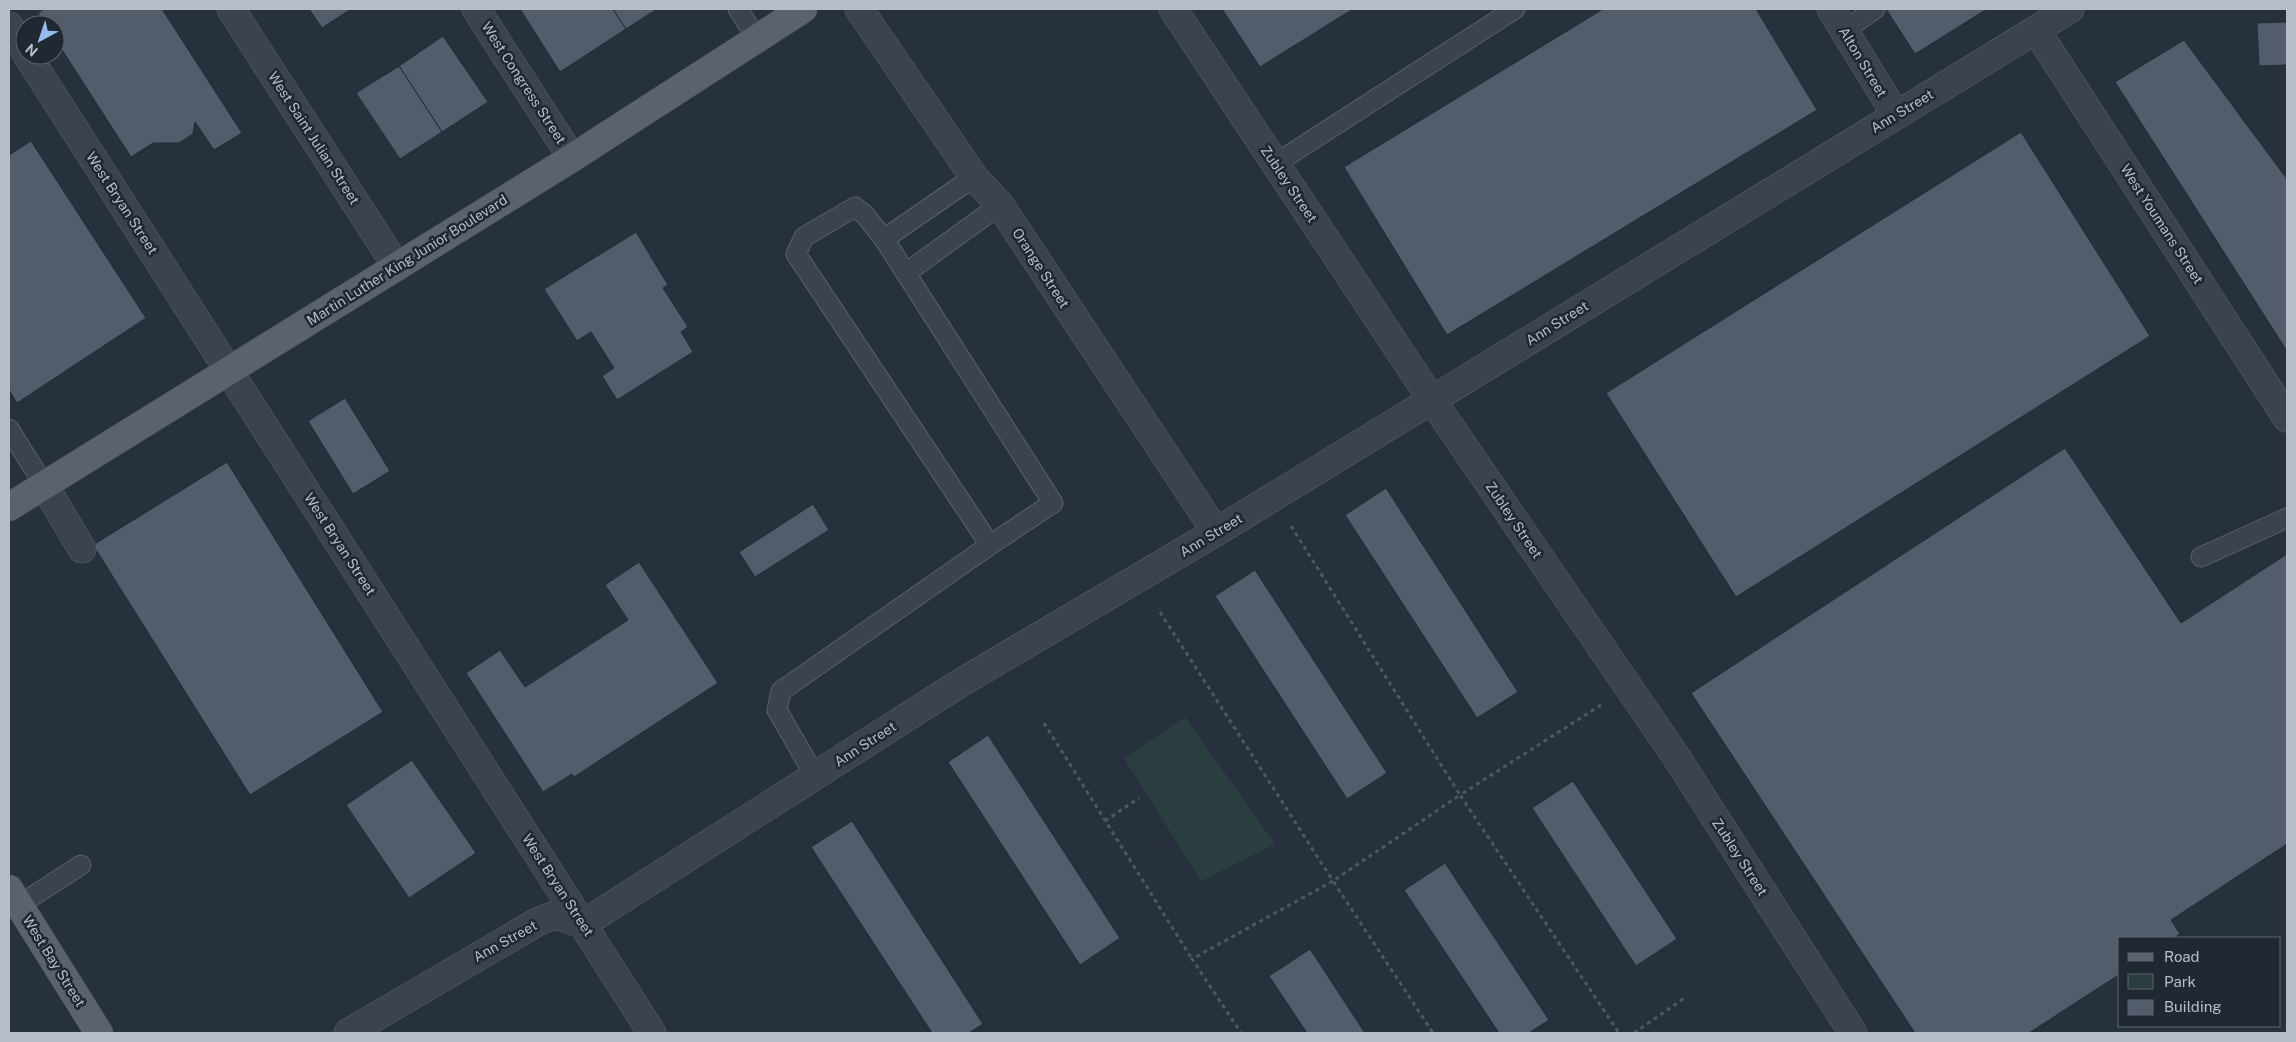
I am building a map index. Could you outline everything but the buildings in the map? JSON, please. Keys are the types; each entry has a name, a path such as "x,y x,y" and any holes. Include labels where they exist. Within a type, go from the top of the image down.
{"main road":[{"name":"Martin Luther King Junior Boulevard","path":"9,507 572,158 803,9"},
{"name":"West Bay Street","path":"14,897 99,1033"}],"street":[{"name":"West Saint Julian Street","path":"230,9 397,267"},
{"name":"West Congress Street","path":"476,9 572,158"},
{"name":"Orange Street","path":"859,9 974,177 1000,205 1216,532"},
{"name":"Zubley Street","path":"1173,9 1432,400 1674,755 1854,1033"},
{"name":"Ann Street","path":"348,1033 539,921 554,915 583,924 957,685 1216,532 2070,9"},
{"name":"Alton Street","path":"1838,20 1896,115"},
{"name":"West Youmans Street","path":"2036,30 2287,418"},
{"name":"West Bryan Street","path":"33,65 652,1033"},
{"path":"44,485 82,549"}],"lane":[{"path":"738,9 757,39"},
{"path":"1275,164 1515,9"},
{"path":"1838,20 1875,9"},
{"path":"884,239 974,177"},
{"path":"906,273 1000,205"},
{"path":"815,776 777,710 782,691 1052,503 884,239 855,207 804,237 796,254 990,545"},
{"path":"9,429 44,485"},
{"path":"2201,557 2287,518"},
{"path":"14,897 82,865"}],"path":[{"path":"1289,523 1460,795 1619,1033"},
{"path":"1160,612 1432,1033"},
{"path":"1192,959 1333,881 1460,795 1601,705"},
{"path":"1044,723 1192,959 1241,1033"},
{"path":"1105,821 1139,798"},
{"path":"1634,1033 1686,998"}],"green space":[{"path":"1185,717 1275,844 1201,881 1124,758"}]}
